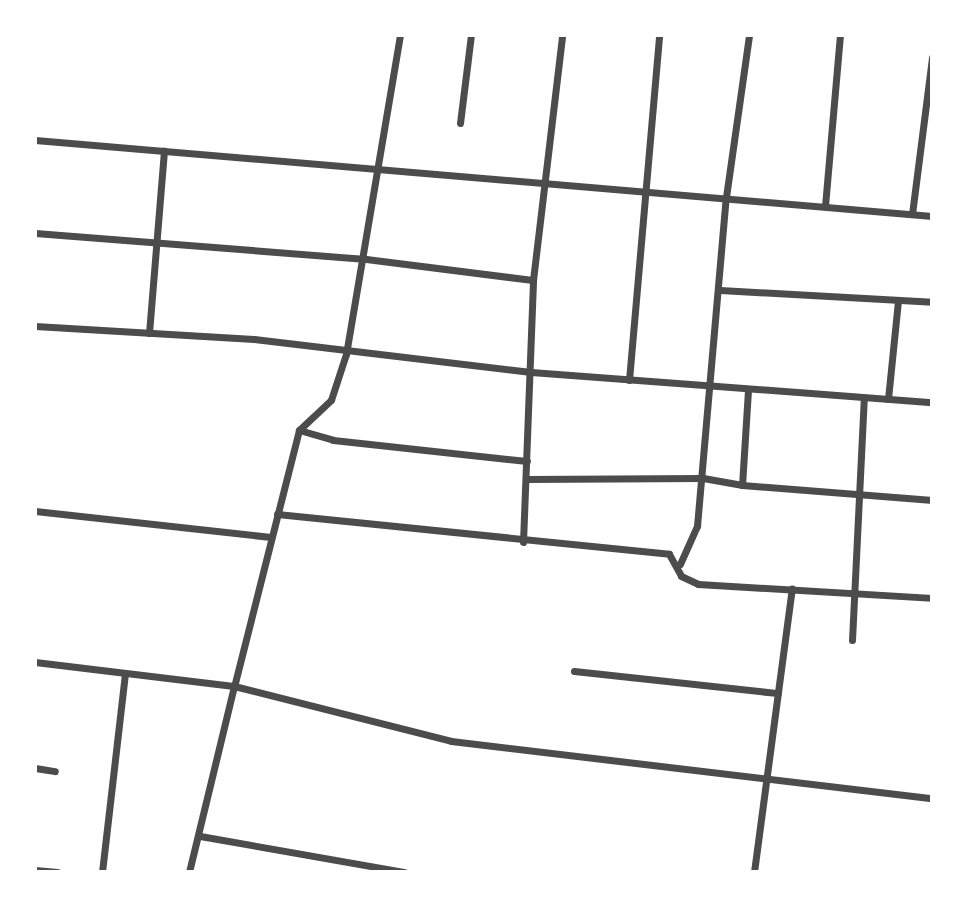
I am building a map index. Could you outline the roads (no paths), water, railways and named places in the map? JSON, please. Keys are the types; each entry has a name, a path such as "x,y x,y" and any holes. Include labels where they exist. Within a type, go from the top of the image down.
{"street":[{"path":"189,872 201,836 234,686 299,430 331,400 346,354 381,170 400,35"},
{"path":"460,123 471,35"},
{"path":"523,542 533,280 562,35"},
{"path":"629,380 659,35"},
{"path":"680,564 695,540 714,388 726,197 749,35"},
{"path":"825,206 840,35"},
{"path":"912,214 932,57"},
{"path":"35,140 542,187 646,190 932,216"},
{"path":"149,333 164,151"},
{"path":"35,233 366,258 533,280"},
{"path":"720,290 932,302"},
{"path":"888,399 898,301"},
{"path":"35,326 254,338 346,354 531,372 714,388 932,402"},
{"path":"742,485 748,390"},
{"path":"852,640 864,398"},
{"path":"299,430 333,440 527,461"},
{"path":"526,479 703,478 742,485 932,500"},
{"path":"35,511 271,537"},
{"path":"277,514 523,542 669,554 680,564 688,583 855,591 932,598"},
{"path":"754,872 792,589"},
{"path":"35,662 234,686 451,741 767,782 932,799"},
{"path":"574,671 778,693"},
{"path":"102,872 125,673"},
{"path":"35,768 55,771"},
{"path":"201,836 405,872"},
{"path":"35,870 57,872"}]}
